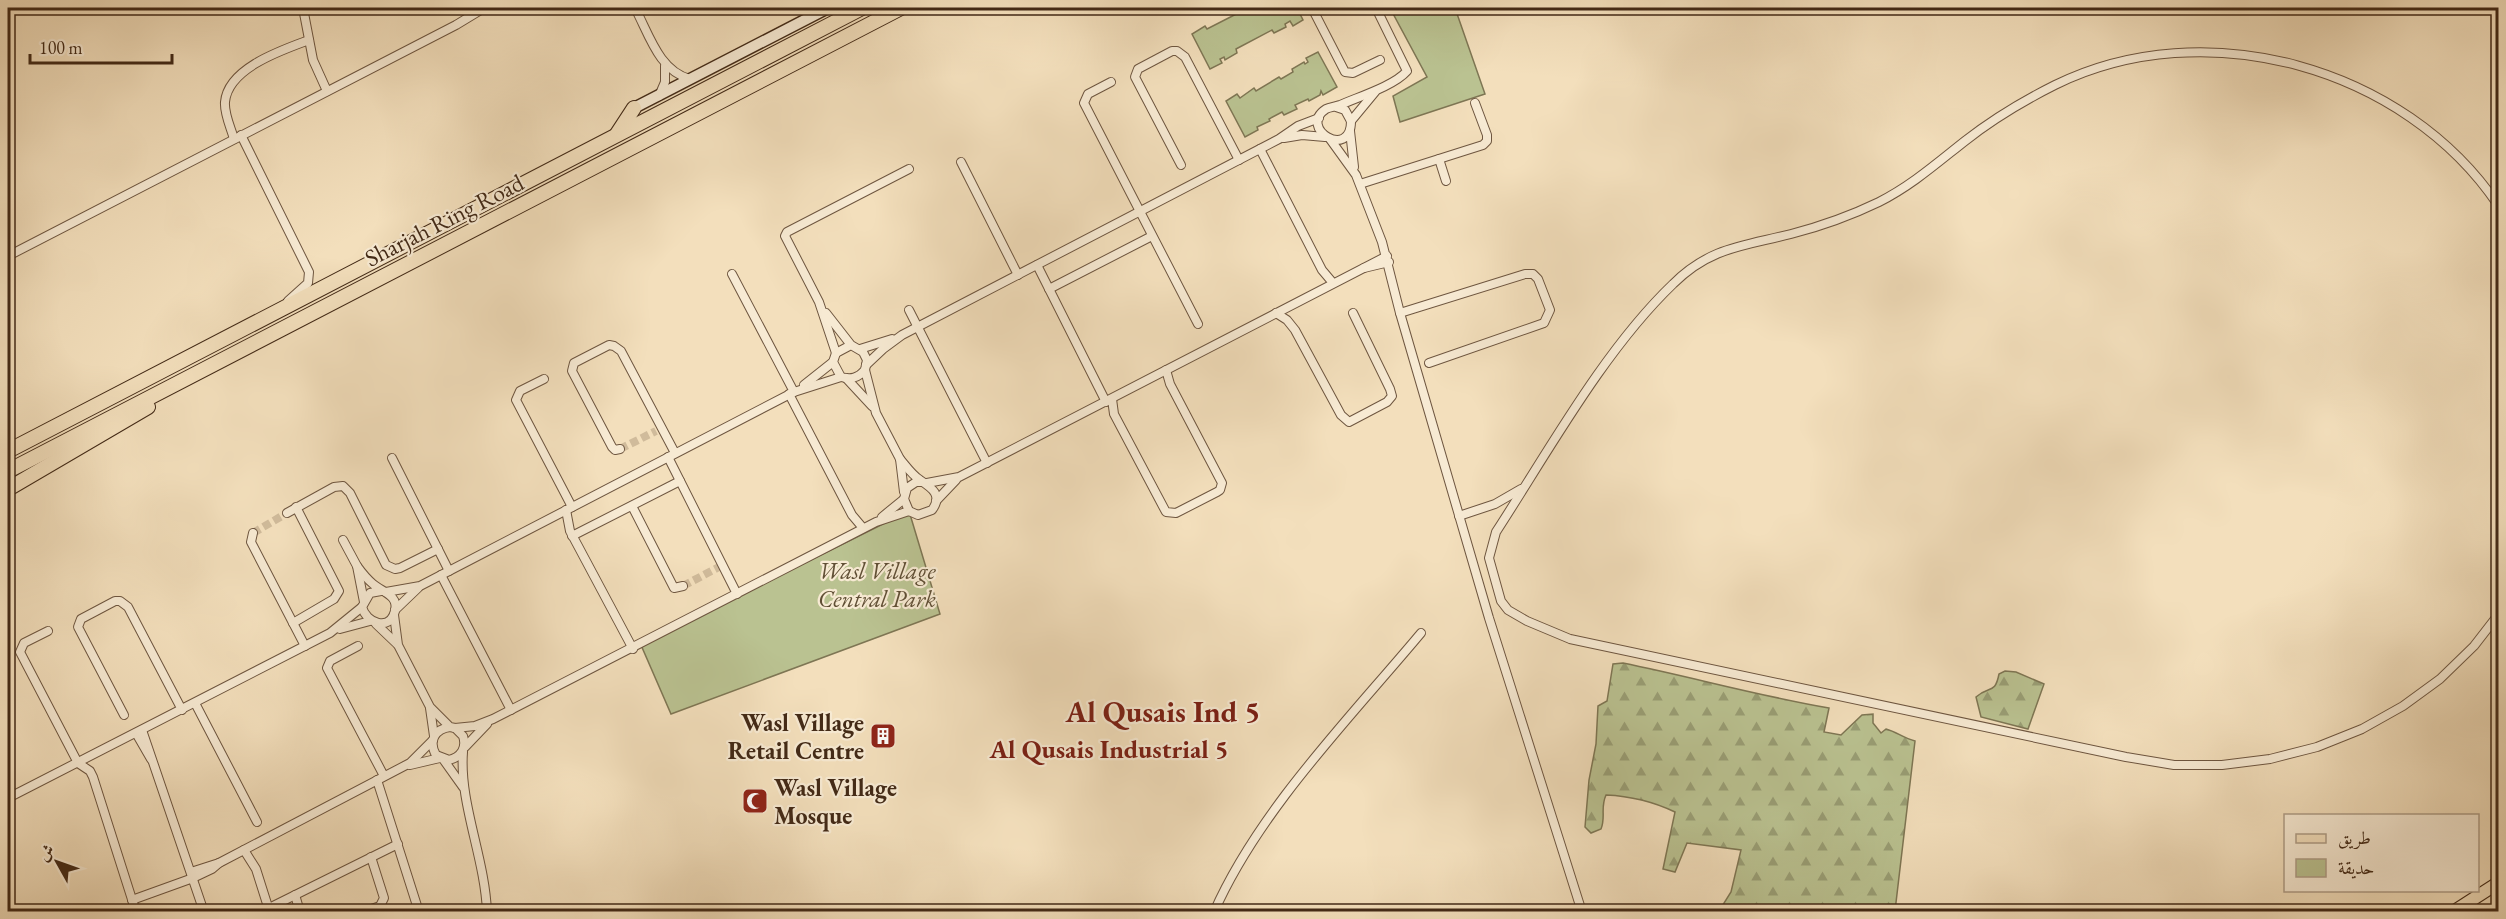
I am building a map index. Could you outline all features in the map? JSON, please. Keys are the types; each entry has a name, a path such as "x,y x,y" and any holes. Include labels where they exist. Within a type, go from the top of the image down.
{"highway":[{"name":"Sharjah Ring Road","path":"8,451 862,8"},
{"name":"Sharjah Ring Road","path":"8,471 901,8"},
{"path":"616,136 634,108"},
{"path":"8,489 133,417 207,368"}],"main road":[{"path":"2476,896 2485,884 2499,874"},
{"path":"2453,912 2499,883"}],"street":[{"path":"303,8 315,69 327,91"},
{"path":"8,256 456,25 484,8"},
{"path":"635,8 665,66 677,75 691,79"},
{"path":"634,108 828,8"},
{"path":"1312,8 1345,72 1350,74 1380,60"},
{"path":"860,349 917,328 1279,139 1298,126 1319,118 1326,109 1336,107 1379,88 1405,74 1407,68 1376,8"},
{"path":"285,308 290,299 308,284 309,275 238,137 225,101 234,80 263,59 309,39"},
{"path":"1181,165 1135,77 1138,69 1172,51 1181,53 1185,57 1239,160"},
{"path":"2499,205 2450,149 2416,122 2368,92 2326,74 2283,61 2214,53 2146,57 2101,67 2058,83 2018,104 1929,171 1882,200 1820,226 1730,248 1686,273 1661,296 1612,356 1496,532 1489,558 1501,601 1514,614 1570,639 2126,757 2174,765 2222,765 2270,759 2317,747 2362,729 2403,706 2440,679 2474,646 2499,615"},
{"path":"658,96 665,82 665,66"},
{"path":"1112,82 1088,94 1084,103 1198,324"},
{"path":"1351,121 1379,88"},
{"path":"1360,184 1482,145 1487,141 1487,135 1475,103"},
{"path":"1336,107 1348,113 1351,121 1350,131 1356,174 1388,259 1400,313 1459,516 1582,912"},
{"path":"1319,118 1319,129 1356,174"},
{"path":"1279,139 1302,135 1341,139 1350,131"},
{"path":"1260,149 1322,270 1333,283"},
{"path":"1439,159 1446,181"},
{"path":"961,162 1018,275"},
{"path":"876,413 866,367 866,356 860,349 851,345 819,302 785,239 787,232 909,169"},
{"path":"1049,289 1152,236"},
{"path":"876,522 904,496 911,484 959,477 1362,268 1388,259"},
{"path":"1037,265 1166,512 1176,513 1217,492 1222,483 1170,384 1166,370"},
{"path":"732,274 852,515 863,528"},
{"path":"1400,313 1525,274 1533,274 1538,279 1550,310 1544,323 1429,363"},
{"path":"330,633 363,604 370,593 420,586 792,393 833,362 836,353 819,302"},
{"path":"909,310 987,463"},
{"path":"1276,313 1287,320 1295,330 1341,416 1349,422 1387,402 1392,393 1353,313"},
{"path":"792,393 844,377 857,377 883,349 902,335"},
{"path":"620,449 615,450 612,447 572,367 578,361 605,347 614,345 621,351 640,387 671,455 680,481 737,594"},
{"path":"836,353 851,345"},
{"path":"833,362 844,377 863,394 876,413 900,459 904,476 904,496 909,511"},
{"path":"544,379 520,392 516,400 569,509 572,536 633,649"},
{"path":"392,458 449,571"},
{"path":"900,459 936,492 936,501"},
{"path":"132,900 212,869 243,850 400,768 418,756 438,731 475,726 511,711 876,522 909,511 918,515 928,513 959,477"},
{"path":"572,536 680,481"},
{"path":"1459,516 1495,504 1513,495 1527,484"},
{"path":"286,513 338,485 348,489 383,561 390,568 400,568 438,549"},
{"path":"632,506 674,588 684,586"},
{"path":"293,622 334,599 339,591 296,507"},
{"path":"252,533 251,542 305,646"},
{"path":"343,540 357,566 394,600 398,645"},
{"path":"357,566 363,604 373,622 398,645 430,707 463,736 462,772 483,869 487,912"},
{"path":"441,575 511,711"},
{"path":"8,798 330,633 373,622 386,622 420,586"},
{"path":"124,715 78,627 81,619 115,601 120,601 128,607 182,710"},
{"path":"48,631 24,643 20,652 78,763 90,771 93,777 136,912"},
{"path":"1214,912 1241,861 1284,799 1421,633"},
{"path":"358,646 330,661 327,668 381,778 419,912"},
{"path":"195,703 257,822"},
{"path":"430,707 433,750 456,776 466,794"},
{"path":"400,768 442,759 455,759 493,719"},
{"path":"139,732 152,759 204,912"},
{"path":"243,850 256,869 269,910 398,844"},
{"path":"363,912 380,906 384,898 371,857"},
{"path":"295,895 300,912"}],"green space":[{"path":"1248,8 1297,8 1303,20 1293,26 1290,21 1285,24 1286,27 1274,33 1272,30 1236,49 1237,53 1225,60 1224,57 1220,59 1222,63 1210,69 1192,34"},
{"path":"1390,8 1455,8 1485,94 1400,122 1393,96 1427,77"},
{"path":"1318,52 1337,87 1323,95 1321,91 1320,95 1309,101 1308,99 1295,105 1297,109 1284,115 1282,112 1269,119 1270,121 1257,127 1258,130 1245,137 1226,101 1237,94 1240,98 1254,88 1256,91 1279,77 1281,79 1293,72 1292,69 1308,62 1306,58"},
{"name":"Wasl Village Central Park","path":"909,511 940,614 671,714 641,645"},
{"path":"1623,663 1829,708 1824,732 1841,735 1862,715 1873,714 1873,723 1881,733 1886,729 1915,741 1895,911 1707,911 1712,906 1721,908 1731,892 1741,850 1687,843 1675,872 1663,869 1675,812 1650,802 1615,796 1606,795 1601,829 1591,833 1585,827 1589,780 1596,744 1598,706 1607,701 1613,664"},
{"path":"2005,671 2016,672 2044,684 2028,729 1981,717 1976,697 1996,685 1999,674"}],"tunnel":[{"path":"620,449 656,431"},
{"path":"253,533 287,513"},
{"path":"683,586 719,567"}],"place":[{"name":"Wasl Village Retail Centre","path":"883,736"},
{"name":"Wasl Village Mosque","path":"755,801"}],"district":[{"name":"Al Qusais Ind 5","path":"1163,711"},
{"name":"Al Qusais Industrial 5","path":"1109,749"}]}
